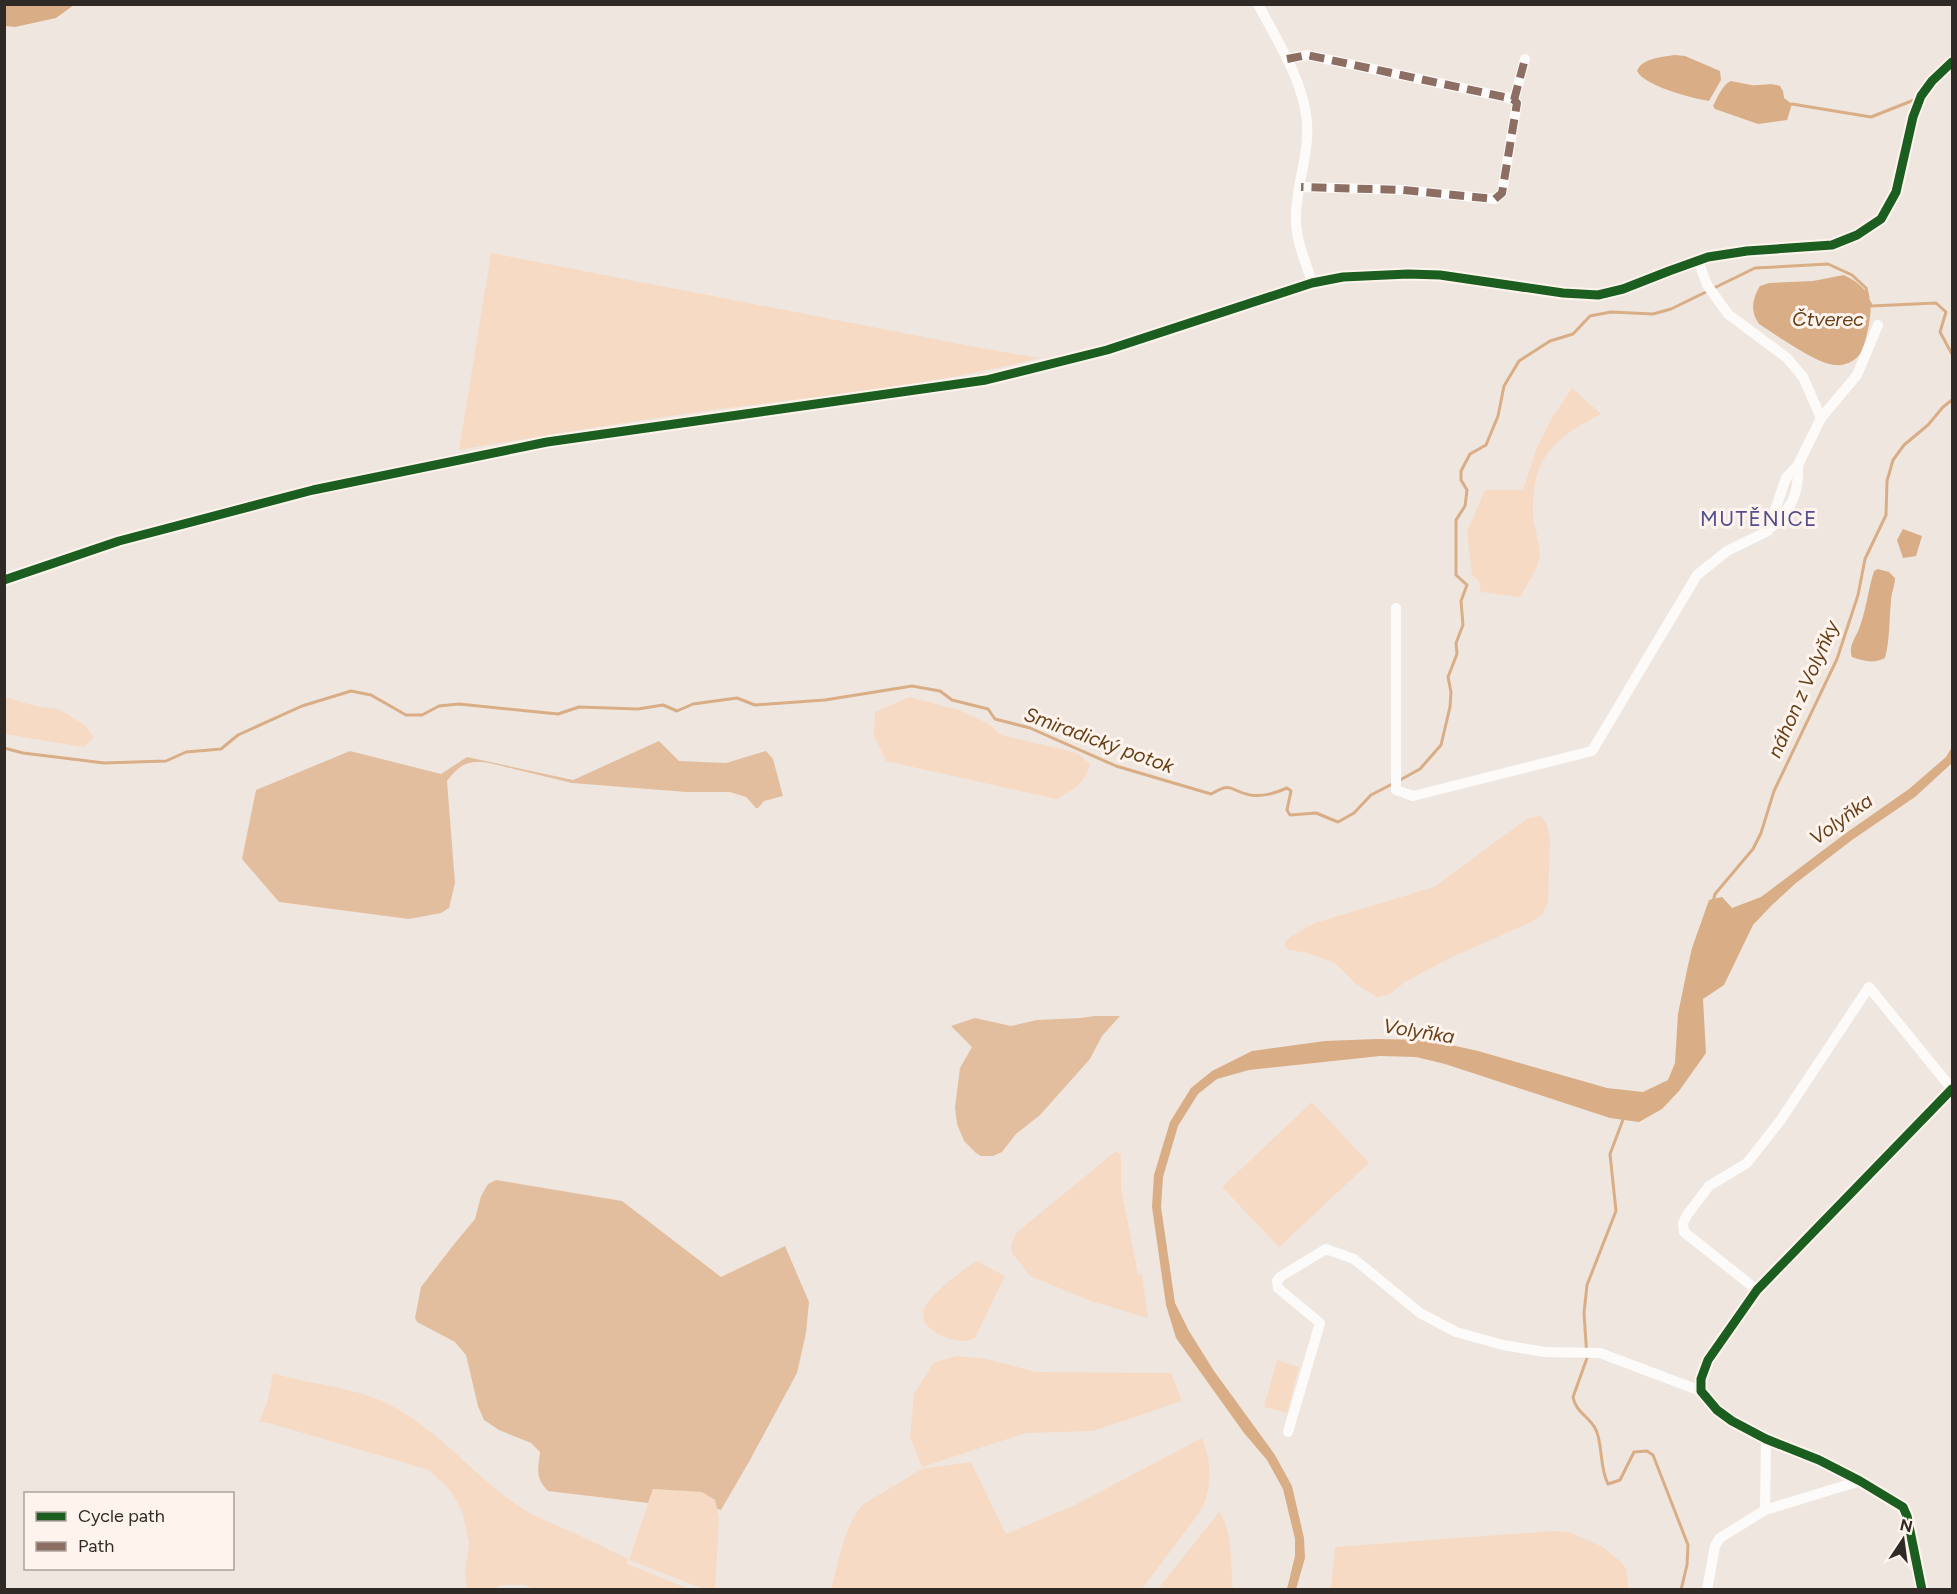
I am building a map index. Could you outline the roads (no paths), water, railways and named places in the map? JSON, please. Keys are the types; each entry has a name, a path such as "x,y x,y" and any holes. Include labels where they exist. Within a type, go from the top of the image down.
{"street":[{"path":"1258,4 1296,78 1306,115 1306,147 1296,219 1298,240 1312,282"},
{"path":"1287,58 1307,56 1514,100 1517,103 1502,193 1495,199 1402,190 1300,187"},
{"path":"1514,100 1525,59"},
{"path":"4,580 120,541 313,490 547,442 986,380 1107,350 1312,282 1343,277 1440,275 1563,293 1598,295 1623,290 1698,260 1737,252 1832,245 1857,235 1881,219 1896,192 1913,117 1921,96 1932,81 1953,62"},
{"path":"1698,260 1707,285 1728,314 1788,358 1803,377 1821,417"},
{"path":"1396,608 1396,790 1413,796 1592,751 1697,575 1727,550 1768,531 1786,478 1798,465 1821,417 1857,375 1878,325"},
{"path":"1701,1390 1701,1379 1708,1360 1757,1290 1952,1089 1869,987 1780,1121 1747,1163 1709,1186 1683,1223 1684,1232 1757,1290"},
{"path":"1288,1432 1320,1323 1278,1288 1277,1281 1326,1249 1354,1259 1420,1313 1456,1332 1503,1346 1545,1352 1600,1353 1701,1390 1710,1402 1725,1415 1766,1439 1818,1460 1860,1481 1903,1507 1908,1516 1922,1590"},
{"path":"1765,1510 1766,1439"},
{"path":"1707,1590 1714,1546 1720,1538 1765,1510 1860,1481"}],"water":[{"path":"4,5 74,5 56,18 15,27 5,26"},
{"path":"1675,55 1685,56 1720,71 1721,80 1709,101 1658,86 1649,82 1637,71 1643,63"},
{"path":"1731,81 1751,85 1780,86 1784,98 1792,104 1787,120 1758,124 1715,109 1713,106 1718,95"},
{"name":"Čtverec","path":"1844,275 1863,288 1871,305 1865,343 1858,357 1850,362 1836,365 1819,360 1759,324 1754,315 1753,305 1760,286 1769,283 1813,281"},
{"path":"1903,529 1922,536 1916,556 1903,558 1897,540"},
{"path":"1878,569 1889,572 1895,578 1885,658 1877,661 1860,660 1852,657 1851,650 1859,629 1874,571"},
{"path":"1952,747 1952,763 1915,797 1852,840 1796,883 1753,925 1724,985 1703,999 1706,1053 1679,1091 1662,1109 1639,1122 1610,1118 1445,1064 1416,1057 1380,1056 1249,1070 1217,1079 1198,1094 1178,1126 1163,1177 1161,1207 1175,1303 1214,1371 1275,1455 1292,1486 1304,1538 1305,1558 1296,1589 1287,1589 1295,1556 1295,1539 1283,1489 1267,1460 1244,1433 1176,1338 1166,1305 1152,1207 1154,1175 1170,1122 1191,1088 1212,1071 1252,1051 1325,1041 1377,1039 1429,1040 1478,1051 1607,1088 1643,1092 1668,1080 1675,1063 1678,1014 1687,970 1692,948 1709,900 1722,897 1732,908 1761,897 1909,789 1946,757"}],"waterway":[{"path":"1792,104 1871,117 1914,100"},
{"name":"Smiradický potok","path":"1714,288 1755,268 1828,264 1852,275 1866,288 1868,297"},
{"name":"Smiradický potok","path":"1400,780 1420,769 1441,745 1450,707 1451,692 1448,677 1457,654 1456,643 1463,625 1461,601 1467,585 1456,575 1456,520 1465,506 1467,490 1461,480 1461,471 1470,454 1486,445 1498,416 1504,386 1519,361 1550,341 1573,334 1590,316 1611,312 1653,314 1671,309 1708,291"},
{"name":"Smiradický potok","path":"1870,303 1871,306 1936,303 1946,312 1940,332 1952,354"},
{"name":"náhon z Volyňky","path":"1713,902 1715,894 1753,849 1761,833 1774,791 1837,659 1858,595 1865,559 1886,515 1887,481 1893,460 1904,445 1928,425 1952,400"},
{"name":"Smiradický potok","path":"4,748 23,753 104,763 166,761 186,752 221,749 238,735 302,706 351,691 371,695 406,715 422,715 439,706 459,704 558,714 579,707 638,709 663,705 677,711 693,704 737,698 755,705 825,700 912,686 940,691 952,700 988,709 995,719 1030,728 1116,766 1211,794 1224,788 1231,788 1250,795 1274,793 1287,788 1291,791 1287,810 1290,815 1316,813 1338,822 1354,813 1371,795 1394,783"},
{"path":"1624,1117 1610,1154 1616,1211 1587,1285 1584,1313 1587,1358 1573,1397 1576,1406 1597,1433 1603,1470 1608,1484 1620,1480 1634,1452 1647,1451 1653,1455 1688,1545 1687,1565 1681,1590"}],"district":[{"name":"MUTĚNICE","path":"1759,518"}],"water label":[{"name":"Volyňka","path":"1841,819"},
{"name":"Volyňka","path":"1419,1031"}]}
